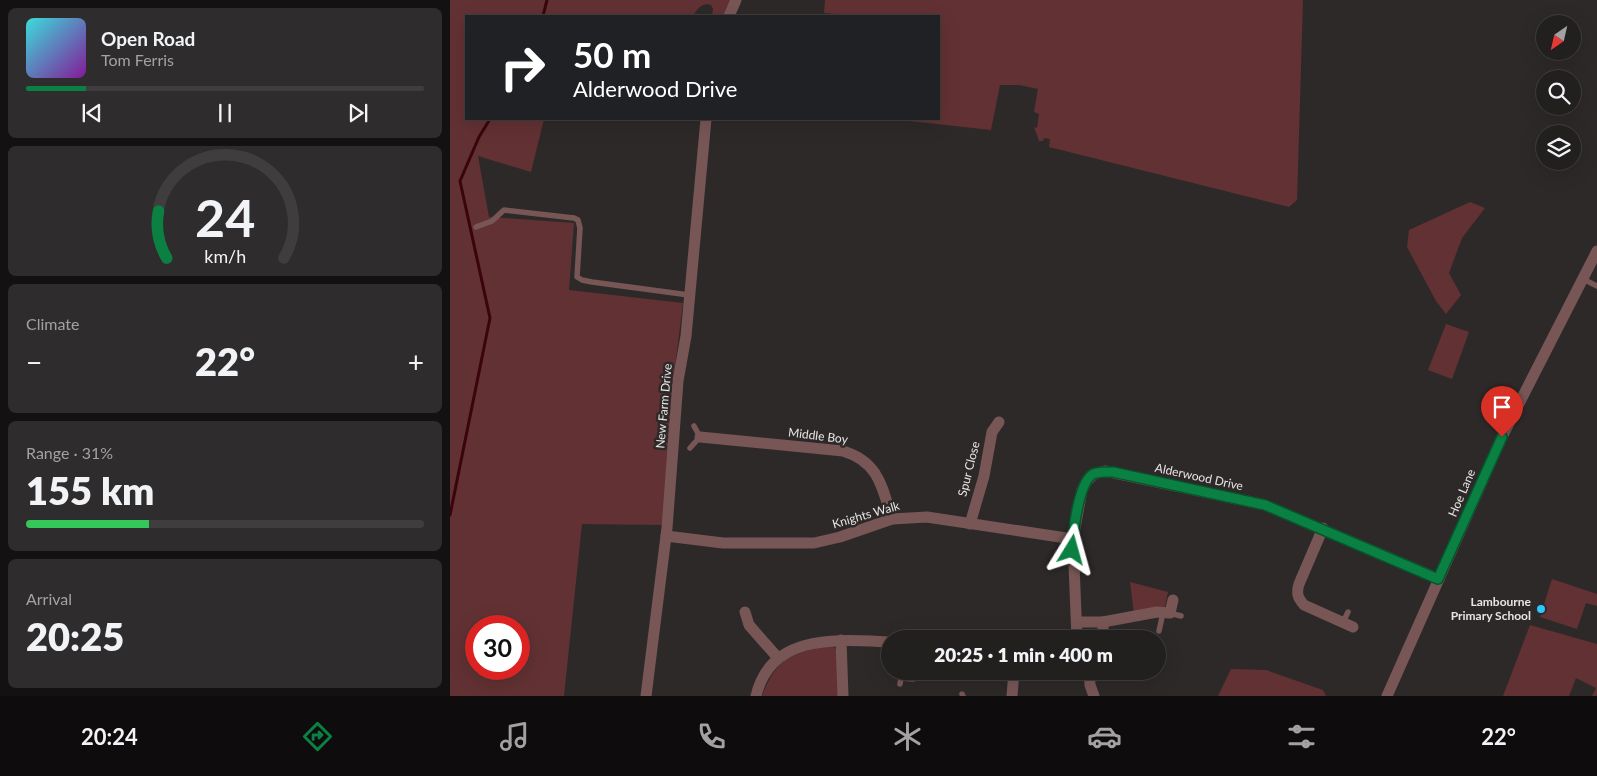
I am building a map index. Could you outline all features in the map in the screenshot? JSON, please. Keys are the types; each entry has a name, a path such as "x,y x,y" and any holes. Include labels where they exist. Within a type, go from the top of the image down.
{"street":[{"path":"729,15 736,0"},
{"name":"New Farm Drive","path":"646,696 666,536 678,382 686,336 706,120"},
{"name":"Hoe Lane","path":"1387,696 1502,437 1597,251"},
{"name":"Spur Close","path":"970,524 984,476 992,432 999,422"},
{"name":"Middle Boy","path":"700,437 843,451 855,455 866,462 882,483 892,519"},
{"name":"Alderwood Drive","path":"1077,630 1072,539 1084,485 1094,474 1104,472 1265,505 1324,528 1438,579"},
{"name":"Knights Walk","path":"666,536 723,543 814,543 840,537 892,519 927,517 1072,539"},
{"path":"1324,528 1297,592 1298,599 1304,605 1348,620"},
{"path":"1077,622 1103,622 1171,614 1173,600"},
{"path":"745,612 749,626 778,658"},
{"path":"1103,622 1103,630"},
{"path":"841,640 843,696"},
{"path":"756,696 759,685 778,658 806,644 841,640 881,642"},
{"path":"1002,696 1012,696 1013,680"},
{"path":"1090,680 1094,696"}],"lane":[{"path":"476,227 492,221 504,210 574,218 578,220 580,228 576,276 582,280 592,282 689,295"},
{"path":"1583,279 1597,286"},
{"path":"690,448 700,437 694,426"},
{"path":"1159,630 1171,614"},
{"path":"900,684 901,680"}],"shaded area":[{"path":"450,0 732,0 724,15 712,15 713,9 711,5 705,4 694,15 465,15 465,120 544,120 531,172 478,156 489,217 574,223 569,290 683,303 674,375 664,525 582,524 564,696 450,696"},
{"path":"825,0 1303,0 1297,200 1289,207 1049,147 1050,139 1044,138 1043,141 1039,141 1034,127 1037,128 1039,114 1034,112 1038,89 1019,85 1000,85 991,130 900,120 940,120 940,15 847,15 824,13"},
{"path":"1470,202 1485,208 1462,238 1449,273 1461,295 1446,314 1436,301 1407,247 1409,230"},
{"path":"1446,324 1469,332 1452,379 1428,370"},
{"path":"1552,579 1597,594 1597,606 1586,603 1577,629 1540,617"},
{"path":"1130,582 1168,592 1164,611 1134,614"},
{"path":"1530,625 1597,644 1597,696 1592,696 1596,688 1576,678 1569,696 1503,696"},
{"path":"832,645 837,651 839,696 762,696 774,672 788,658"},
{"path":"1231,669 1266,670 1323,690 1326,696 1218,696"}],"waterway":[{"path":"543,15 547,0"},
{"path":"450,515 490,318 460,181 479,137 489,120"}],"place":[{"name":"Lambourne Primary School","path":"1541,609"}],"route":[{"path":"1072,550 1072,539 1082,490 1094,474 1113,472 1275,508 1438,579 1456,543 1486,470 1502,437"}]}
